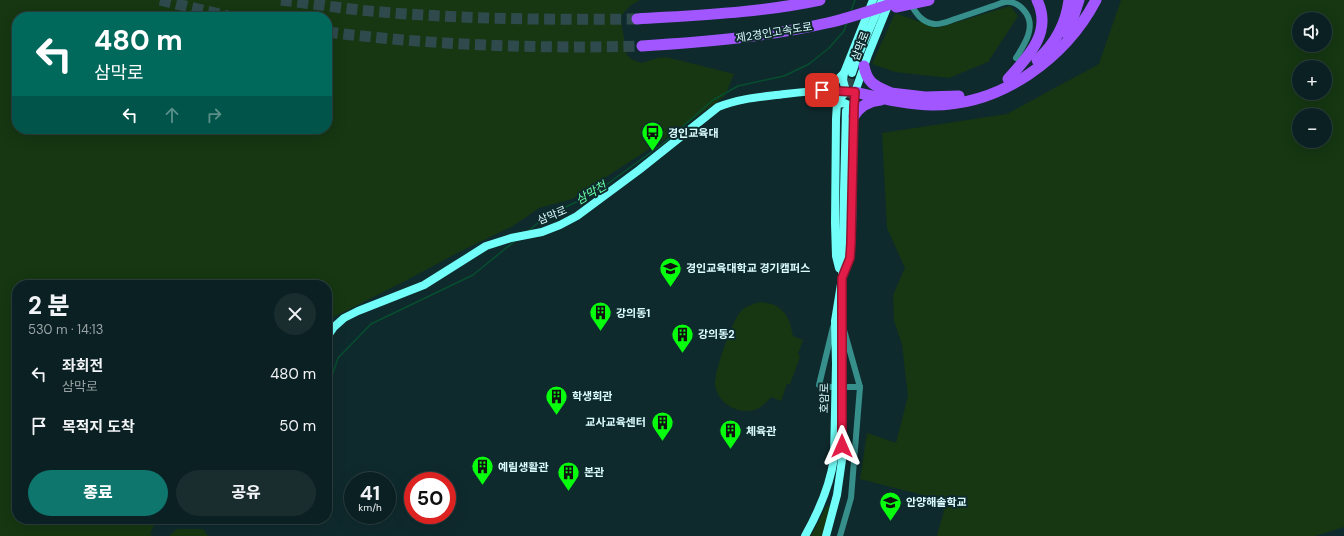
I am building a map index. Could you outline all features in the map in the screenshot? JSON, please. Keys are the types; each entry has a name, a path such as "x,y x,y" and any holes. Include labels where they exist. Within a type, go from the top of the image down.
{"highway":[{"path":"637,19 726,14 776,8 820,0"},
{"name":"제2경인고속도로","path":"642,46 761,35 827,23 903,0"},
{"path":"860,14 929,0"},
{"path":"1008,79 1027,58 1038,40 1042,18 1041,8 1037,0"},
{"path":"851,111 859,109 869,102 890,96 955,96 984,89 1008,79 1023,71 1047,51 1060,32 1067,13 1069,0"},
{"path":"1044,62 1054,52 1066,34 1079,0"},
{"path":"850,92 873,91 931,105 944,105 986,96 1024,77 1058,52 1081,25 1096,0"},
{"path":"862,72 865,73 870,81 890,96"}],"main road":[{"name":"삼막로","path":"848,73 847,65 873,0"},
{"name":"삼막로","path":"850,92 843,80 856,61 882,0"},
{"name":"삼막로","path":"850,92 862,72 891,0"},
{"path":"847,65 853,76 862,72"},
{"path":"837,104 832,97 822,90 848,73"},
{"name":"삼막로","path":"332,330 344,318 424,285 486,246 554,227 577,216 639,170 718,107 733,101 747,98 822,90 850,92"},
{"path":"837,104 850,92"},
{"name":"호암로","path":"805,536 824,497 832,472 834,458 838,321 842,278 850,258 852,228 850,92"},
{"path":"837,104 844,103 851,111"},
{"name":"호암로","path":"837,104 836,256 842,278"},
{"name":"호암로","path":"826,536 837,496 842,460 838,321"}],"street":[{"path":"909,0 915,12 921,19 935,24 948,22 1006,2 1017,4 1022,8 1030,20 1030,29 1027,40 1016,58"},
{"path":"831,387 819,385 838,321"},
{"path":"838,321 860,388 851,498 840,536"},
{"path":"848,387 860,388"}],"green space":[{"path":"0,0 640,0 631,5 622,15 621,21 627,55 633,60 642,63 657,58 666,57 734,74 725,96 674,133 572,199 539,208 513,226 463,250 332,318 332,280 12,280 12,524 155,524 150,534 153,536 0,536"},
{"path":"1121,0 1344,0 1344,527 1315,536 937,536 944,511 934,498 860,479 867,433 896,443 908,396 902,344 894,321 893,295 905,268 887,228 882,133 1007,114 1099,64"},
{"path":"1010,6 1018,16 988,62 949,78 895,72 872,64 895,13 937,28"},
{"path":"760,302 774,305 784,312 790,322 793,336 803,340 798,354 800,357 790,384 787,384 781,401 771,397 765,404 757,409 743,411 730,407 720,398 715,385 715,378 724,347 737,317 745,308"},
{"path":"828,505 830,506 822,536 811,536 825,509"},
{"path":"177,529 203,529 208,536 169,536"}],"waterway":[{"name":"삼막천","path":"851,11 855,0"},
{"name":"삼막천","path":"527,232 545,217 595,193 665,142 713,100 738,86 784,76 809,64 829,48 844,31 847,22"},
{"name":"삼막천","path":"332,376 338,358 371,324 473,275 516,240"}],"tunnel":[{"path":"160,0 211,12"},
{"path":"281,0 359,10 463,17 637,19"},
{"path":"332,33 406,40 484,45 563,47 642,46"},
{"path":"846,110 847,91 852,73"}],"place":[{"name":"경인교육대","path":"652,152"},
{"name":"경인교육대학교 경기캠퍼스","path":"671,288"},
{"name":"강의동1","path":"601,332"},
{"name":"강의동2","path":"683,354"},
{"name":"학생회관","path":"557,416"},
{"name":"교사교육센터","path":"662,442"},
{"name":"체육관","path":"731,450"},
{"name":"예림생활관","path":"482,486"},
{"name":"본관","path":"569,492"},
{"name":"안양해솔학교","path":"890,522"}],"route":[{"path":"822,90 855,92 850,258 842,278 842,446"}]}
